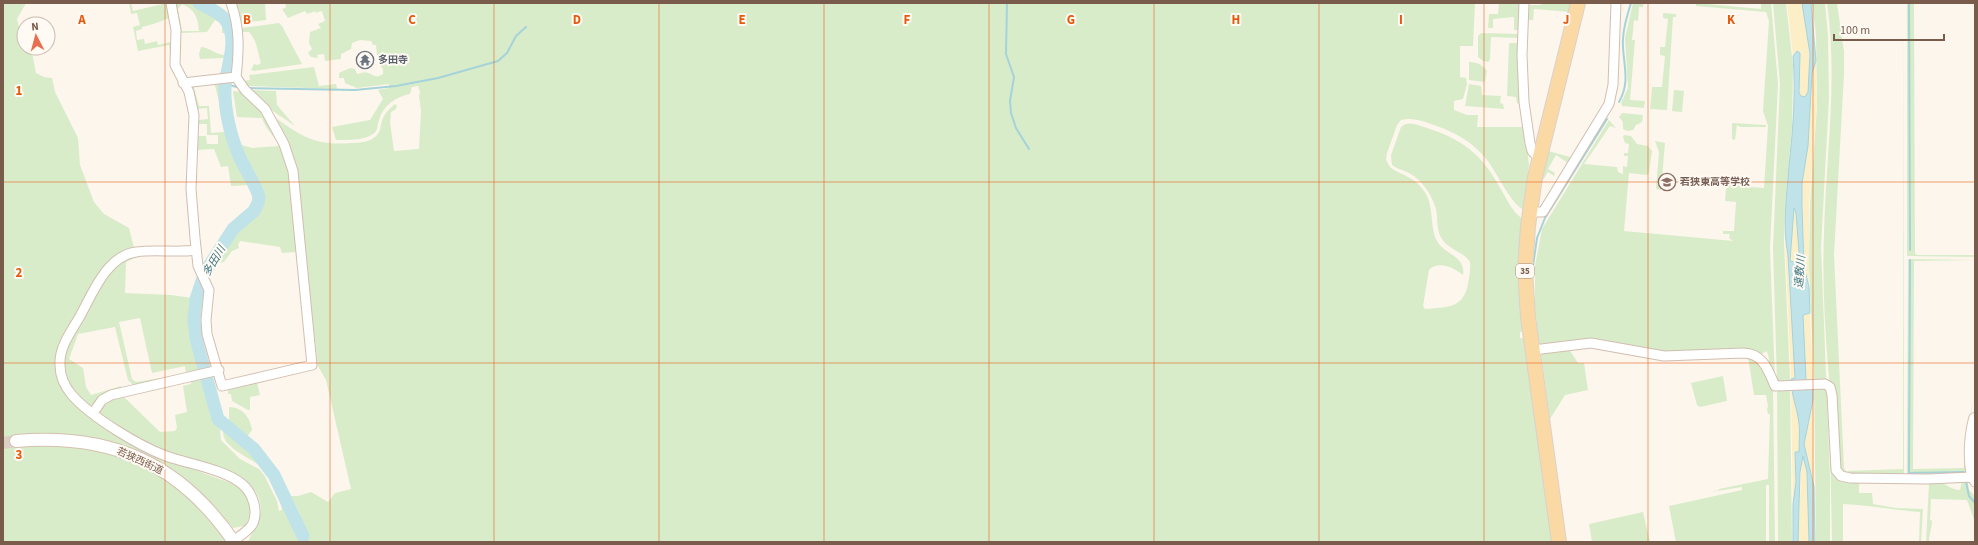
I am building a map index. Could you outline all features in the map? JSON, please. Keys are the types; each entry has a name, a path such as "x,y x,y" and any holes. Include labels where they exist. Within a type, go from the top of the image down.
{"main road":[{"name":"35","path":"1559,542 1526,302 1525,270 1530,212 1539,158 1578,3"}],"street":[{"path":"171,3 176,30 175,65 192,104 194,115 191,188 196,250 201,274 207,284 209,298 206,327 216,371 222,386 312,365 293,171 284,144 265,109 235,81 183,83"},
{"path":"231,3 236,15 239,40 235,81"},
{"path":"1524,3 1522,55 1524,102 1532,151 1539,158"},
{"path":"1530,212 1543,212 1609,104 1613,85 1616,3"},
{"path":"196,250 182,252 130,253 116,261 102,279 65,342 60,360 62,379 68,390 81,404 129,438 149,448 222,474 242,483 253,498 255,516 247,531 234,541"},
{"path":"1533,350 1591,343 1664,356 1748,353 1764,362 1775,386 1825,384 1830,387 1832,395 1836,470 1841,476 1850,478 1974,479 1970,440 1975,419"},
{"path":"93,413 102,400 111,395 216,371"},
{"name":"若狭西街道","path":"16,441 46,439 88,442 112,448 144,461 177,480 196,495 215,515 234,541"}],"green space":[{"path":"3,3 26,3 19,16 16,16 16,56 33,56 36,73 44,77 52,78 55,92 78,138 80,165 94,202 104,214 129,228 134,248 113,259 56,360 56,370 60,384 68,397 168,460 236,485 245,494 251,509 248,520 244,526 233,528 199,491 161,464 84,437 48,434 41,444 97,448 149,467 195,500 229,542 3,542"},
{"path":"129,3 131,3 133,11 167,3 169,18 142,27 142,29 136,31 137,40 144,39 145,44 157,41 158,45 171,42 170,51 169,45 138,51 133,27 140,25 137,13 131,14"},
{"path":"174,3 191,3 221,21 224,25 226,33 222,33 222,24 215,20 207,32 181,33","holes":["182,4 195,14 199,31 182,31 178,9"]},
{"path":"236,3 265,3 266,20 241,23"},
{"path":"285,3 1475,3 1473,46 1460,46 1460,77 1466,78 1467,84 1463,99 1454,101 1454,110 1467,115 1478,115 1477,127 1523,127 1525,130 1529,165 1527,178 1530,179 1525,210 1520,208 1515,203 1491,165 1476,148 1458,135 1437,126 1415,120 1401,120 1397,125 1386,160 1390,167 1416,182 1424,191 1430,203 1433,229 1437,241 1445,250 1458,260 1463,269 1463,275 1451,268 1441,265 1433,267 1429,270 1423,306 1425,309 1447,307 1458,302 1462,298 1466,292 1468,284 1470,262 1464,256 1448,246 1440,236 1436,209 1429,193 1422,184 1414,176 1392,165 1391,155 1401,127 1410,123 1439,132 1460,142 1477,156 1485,165 1492,174 1512,209 1524,220 1527,331 1520,332 1520,338 1528,338 1554,542 248,542 261,511 259,499 253,488 243,479 216,466 159,449 107,419 100,414 100,410 110,400 123,396 160,432 175,431 177,428 175,415 187,412 183,386 191,384 191,379 203,377 211,418 220,427 221,440 240,459 259,469 264,475 277,501 279,511 282,510 279,499 269,477 262,468 237,451 226,441 223,435 224,428 262,463 272,476 295,522 300,514 291,496 298,496 311,492 328,502 335,493 351,489 326,380 318,366 299,202 273,116 300,134 318,141 338,144 358,143 369,141 377,135 384,116 395,104 397,106 396,109 391,112 390,122 394,151 419,149 421,111 419,96 420,92 418,86 412,87 410,94 391,102 381,115 375,133 360,139 336,140 332,127 370,120 383,99 378,90 389,88 389,84 357,88 345,83 344,78 339,78 339,73 350,68 355,69 357,74 367,73 377,76 383,74 383,69 378,63 376,45 373,45 371,41 360,40 352,43 351,49 341,54 341,59 325,61 324,54 317,55 318,58 311,57 308,53 312,49 309,43 310,32 321,28 318,24 325,21 322,11 307,14 305,11 288,18 282,9 286,8"},
{"path":"1499,3 1521,3 1520,30 1514,30 1514,17 1493,19 1493,28 1488,28 1489,14 1498,14"},
{"path":"1542,3 1573,3 1571,12 1534,9 1533,20 1527,20 1527,5 1541,5"},
{"path":"1633,3 1644,3 1643,7 1639,7 1638,21 1634,20 1632,40 1635,40 1630,100 1645,101 1644,108 1622,106 1621,103 1628,88 1625,38"},
{"path":"1696,3 1761,9 1761,4 1750,3 1771,3 1778,84 1770,248 1775,380 1768,363 1769,359 1767,351 1759,355 1749,349 1743,348 1665,352 1592,340 1539,344 1535,308 1535,266 1542,229 1609,120 1616,128 1610,126 1584,164 1617,167 1618,172 1623,174 1623,166 1627,167 1628,156 1624,156 1624,153 1628,153 1629,144 1625,143 1623,137 1624,135 1631,136 1637,144 1648,146 1652,151 1649,173 1647,175 1629,173 1624,231 1733,241 1729,238 1730,234 1723,234 1723,231 1734,231 1736,202 1725,201 1727,177 1750,179 1750,187 1764,188 1768,126 1763,111 1769,21 1766,12 1696,6"},
{"path":"1773,3 1786,3 1793,66 1792,127 1785,207 1784,242 1790,379 1792,542 1778,542 1777,382 1773,248 1780,84"},
{"path":"1812,3 1825,3 1828,36 1829,98 1821,247 1830,478 1830,542 1816,542 1814,380 1809,267 1810,204 1817,106 1816,35"},
{"path":"1827,3 1837,3 1844,52 1834,255 1844,468 1846,471 1903,469 1904,3 1904,474 1849,476 1839,472 1825,323 1823,263 1831,89 1830,32"},
{"path":"1907,3 1914,3 1915,254 1975,255 1975,257 1907,256"},
{"path":"1663,13 1676,14 1676,17 1673,17 1667,110 1650,109 1652,87 1662,87 1665,56 1660,55 1660,47 1665,47 1668,19 1663,18"},
{"path":"279,23 302,64 254,71 251,70 254,64 258,65 261,63 254,39 249,32 242,32 242,28"},
{"path":"1481,33 1520,34 1520,38 1491,37 1490,60 1488,62 1483,61 1478,57 1478,36"},
{"path":"1510,43 1519,43 1522,105 1517,103 1516,97 1507,96"},
{"path":"201,47 224,55 224,58 200,59 199,54"},
{"path":"1469,62 1479,64 1487,71 1485,82 1469,80"},
{"path":"314,67 319,86 336,84 337,89 247,86 243,81 250,80 249,75"},
{"path":"222,81 222,95 226,122 234,148 250,185 231,186 228,166 221,167 214,149 196,150 196,136 206,136 207,144 218,144 218,135 207,135 207,124 197,124 198,120 208,119 207,108 197,109 190,86 195,86 194,88 199,106 209,106 211,133 224,132 223,116 214,82"},
{"path":"1469,84 1481,86 1482,95 1501,96 1500,103 1503,104 1504,109 1465,106"},
{"path":"248,90 276,91 277,105 295,126 267,107"},
{"path":"1674,90 1684,91 1682,112 1672,111"},
{"path":"233,91 243,92 263,111 287,160 293,202 296,252 282,253 280,247 240,241 238,245 239,248 232,251 224,262 215,263 237,232 257,212 261,205 262,195 260,188 243,159 238,144 252,148 279,146 262,118 237,117"},
{"path":"1622,113 1643,115 1642,122 1636,125 1633,130 1627,131 1623,129 1623,122 1619,117"},
{"path":"1732,123 1766,125 1766,127 1740,127 1737,125 1735,140 1732,139"},
{"path":"1655,141 1665,143 1661,190 1656,189 1659,152"},
{"path":"1548,151 1574,158 1568,163 1556,155 1548,169 1555,173 1554,176 1548,172 1541,183"},
{"path":"141,255 126,262 125,293 171,295 192,298 191,320 193,341 201,370 186,373 185,366 152,373 140,318 119,322 132,379 136,382 172,376 172,378 134,386 128,380 115,327 78,334 69,359 83,368 86,387 91,395 121,386 121,389 90,406 76,393 67,380 64,365 68,345 94,297 110,273 126,258"},
{"path":"1908,259 1975,260 1914,261 1913,469 1964,468 1966,431 1975,395 1969,422 1966,470 1965,473 1960,475 1907,474"},
{"path":"1569,349 1578,363 1584,363 1588,390 1565,395 1550,419 1541,352"},
{"path":"1748,357 1759,362 1773,389 1775,542 1769,542 1769,485 1766,485 1766,542 1676,542 1669,506 1742,490 1742,487 1711,492 1768,479 1770,414 1768,414 1766,395 1754,395"},
{"path":"1723,376 1727,401 1700,407 1697,405 1691,383"},
{"path":"254,382 257,383 260,395 250,397 250,410 232,401 231,394 228,394 228,389 230,387"},
{"path":"1829,391 1835,470 1859,480 1859,493 1872,493 1873,504 1896,508 1923,509 1921,542 1919,542 1920,512 1843,504 1843,542 1832,542"},
{"path":"229,407 234,407 242,411 248,417 252,430 246,438 229,423"},
{"path":"1933,481 1941,482 1956,490 1960,490 1962,481 1968,482 1969,490 1975,496 1975,522 1967,500 1931,499 1930,520 1932,523 1929,542 1926,542 1929,484"},
{"path":"1643,512 1650,542 1592,542 1589,524"}],"sand":[{"path":"1787,3 1802,3 1810,54 1808,92 1805,97 1801,96 1799,93 1800,53 1795,52 1793,56"},
{"path":"1816,61 1817,105 1809,204 1809,287 1804,266 1802,183 1808,146 1812,73"},
{"path":"1794,208 1796,213 1800,265 1798,270 1790,261"},
{"path":"1785,242 1788,255 1795,379 1791,379"},
{"path":"1810,313 1813,380 1806,380 1803,315"},
{"path":"1791,391 1796,405 1799,437 1799,452 1795,452 1796,492 1793,504"},
{"path":"1813,400 1814,487 1804,444"},
{"path":"1803,456 1807,472 1809,542 1798,542"}],"water":[{"name":"遠敷川","path":"1802,3 1811,3 1816,61 1812,73 1808,146 1802,183 1804,266 1809,287 1810,313 1803,315 1806,380 1813,380 1813,400 1804,444 1814,487 1815,542 1809,542 1807,472 1803,456 1800,472 1798,542 1793,542 1793,504 1796,482 1795,452 1799,452 1799,423 1791,385 1791,379 1795,378 1788,255 1785,233 1794,111 1793,56 1797,51 1800,53 1799,93 1801,96 1805,97 1808,92 1810,54","holes":["1794,208 1796,213 1800,265 1799,270 1795,262 1790,261"]}],"waterway":[{"name":"多田川","path":"199,3 223,17 226,20 231,32 232,47 225,87 227,114 231,133 242,163 259,197 254,211 233,229 205,272 196,299 194,320 196,339 218,419 254,449 274,475 303,536"},
{"path":"1007,3 1006,54 1014,77 1010,101 1011,113 1016,128 1029,149"},
{"path":"1619,102 1625,82 1623,36 1631,3"},
{"path":"1909,3 1910,250"},
{"path":"247,88 355,90 396,86 438,78 498,61 507,53 516,36 526,27"},
{"path":"225,84 241,88"},
{"path":"1533,266 1537,238 1545,218 1607,119"},
{"path":"1910,260 1909,473 1964,472"},
{"path":"1966,482 1969,496 1975,503"},
{"name":"多田川","path":"303,536 307,542"},
{"name":"多田川","path":"301,542 303,536"}],"tunnel":[{"path":"3,443 16,441"}],"place":[{"name":"多田寺","path":"365,60"},
{"name":"若狭東高等学校","path":"1667,182"}]}
